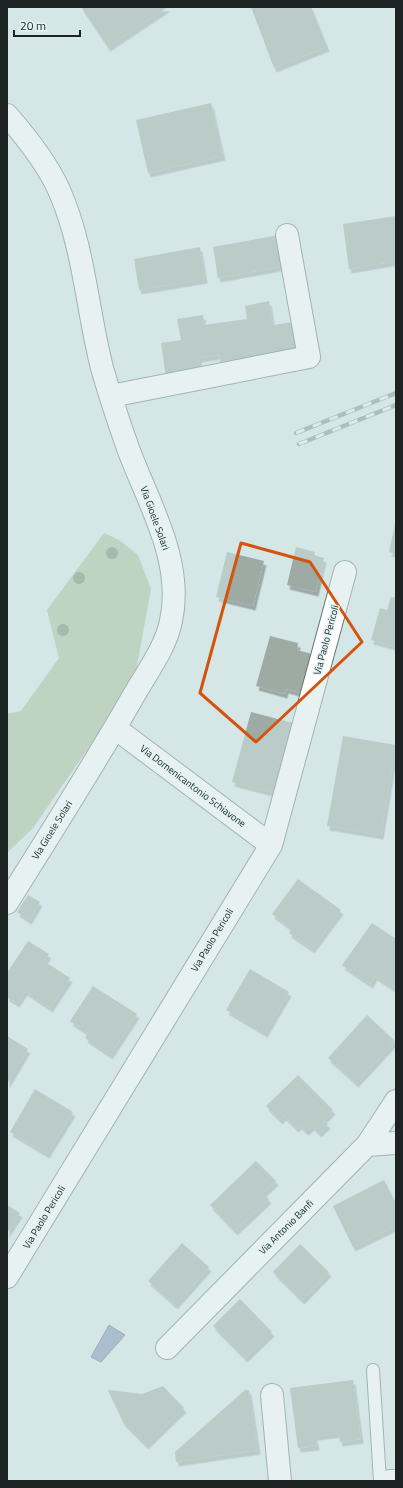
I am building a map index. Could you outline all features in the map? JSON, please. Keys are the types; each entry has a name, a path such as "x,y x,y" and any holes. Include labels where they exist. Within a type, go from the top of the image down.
{"street":[{"name":"Via Gioele Solari","path":"7,115 47,168 58,189 69,216 77,244 98,350 111,396 130,452 161,531 168,556 174,592 172,618 168,633 115,728 7,903"},
{"path":"111,396 310,357 287,235"},
{"name":"Via Paolo Pericoli","path":"7,1277 271,845 345,572"},
{"name":"Via Domenicantonio Schiavone","path":"115,728 271,845"},
{"name":"Via Antonio Banfi","path":"167,1348 367,1145 396,1100"},
{"path":"367,1145 396,1143"},
{"path":"272,1395 280,1481"},
{"path":"390,1481 396,1480"}],"lane":[{"path":"373,1370 380,1481"}],"highlighted area":[{"path":"241,543 310,562 362,642 256,742 200,693"}],"green space":[{"path":"104,533 119,540 138,555 151,589 134,682 33,828 7,853 7,714 21,711 59,658 47,610"}],"water":[{"path":"109,1325 125,1335 101,1362 91,1357"}],"building":[{"path":"81,7 168,7 108,47"},
{"path":"251,7 311,7 327,47 274,68"},
{"path":"211,103 223,156 148,173 136,120"},
{"path":"396,216 396,261 349,269 343,224"},
{"path":"279,235 284,266 218,278 213,247"},
{"path":"200,247 205,279 139,290 134,259"},
{"path":"269,301 273,325 293,322 298,358 256,365 254,352 243,353 245,362 221,365 219,355 199,358 201,372 166,378 161,343 181,340 177,319 203,315 204,325 247,319 245,306"},
{"path":"396,524 396,554 389,552"},
{"path":"296,547 315,552 314,555 324,558 316,592 287,585"},
{"path":"227,552 264,561 253,606 216,597"},
{"path":"391,597 396,598 396,647 371,640 380,608 387,610"},
{"path":"270,636 298,643 297,650 312,654 301,693 286,689 285,694 256,686"},
{"path":"251,712 293,723 274,793 232,782"},
{"path":"343,736 396,745 381,835 327,826"},
{"path":"298,879 341,910 312,949 289,933 292,929 272,914"},
{"path":"28,895 40,902 29,920 17,912"},
{"path":"372,923 396,939 396,990 375,976 370,984 342,965"},
{"path":"28,941 49,954 44,961 70,978 50,1008 25,991 17,1003 7,997 7,973"},
{"path":"250,969 289,992 265,1033 226,1010"},
{"path":"93,986 137,1014 110,1055 85,1038 88,1033 70,1021"},
{"path":"367,1015 395,1041 356,1083 328,1058"},
{"path":"7,1036 28,1049 7,1084"},
{"path":"298,1075 333,1110 323,1120 328,1124 319,1133 312,1126 306,1131 299,1125 296,1128 284,1116 280,1120 266,1106"},
{"path":"35,1089 73,1112 47,1154 10,1132"},
{"path":"256,1161 276,1181 263,1193 269,1199 235,1231 210,1205"},
{"path":"384,1180 396,1204 396,1226 353,1247 333,1206"},
{"path":"7,1205 20,1213 7,1233"},
{"path":"182,1243 209,1267 175,1305 148,1281"},
{"path":"300,1244 329,1272 302,1300 273,1272"},
{"path":"240,1299 272,1332 245,1358 213,1326"},
{"path":"353,1380 361,1439 340,1442 339,1433 315,1436 317,1446 298,1448 290,1388"},
{"path":"163,1386 184,1408 146,1445 123,1422 108,1390 142,1394"},
{"path":"245,1390 249,1390 258,1450 176,1462 175,1452"}],"railway":[{"path":"296,433 396,393"},
{"path":"299,444 396,405"}]}
